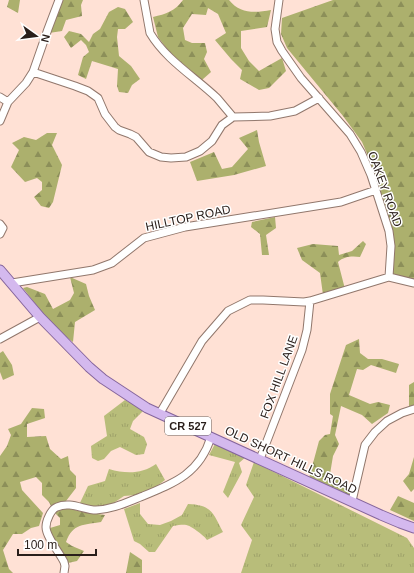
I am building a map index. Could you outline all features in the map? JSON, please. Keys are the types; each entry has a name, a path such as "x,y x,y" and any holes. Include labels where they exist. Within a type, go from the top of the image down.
{"main road":[{"name":"OLD SHORT HILLS ROAD","path":"0,270 40,317 102,379 134,400 352,502 414,528"}],"street":[{"path":"0,121 8,102 26,83 33,72 59,0"},
{"path":"144,0 152,38 167,54 217,98 233,117"},
{"name":"OAKEY ROAD","path":"279,0 275,29 277,42 301,78 350,134 361,152 371,176 389,231 391,246 390,277"},
{"path":"33,72 76,86 98,98 105,114 115,127 136,137 149,152 166,158 186,157 200,151 212,140 222,125 233,117 270,116 295,111 319,98"},
{"path":"0,97 8,102"},
{"name":"HILLTOP ROAD","path":"12,283 93,270 112,263 144,238 185,227 341,202 376,190"},
{"path":"0,224 3,228 0,234"},
{"path":"160,413 202,341 228,312 238,305 250,300 310,301 390,277 414,283"},
{"name":"FOX HILL LANE","path":"260,459 302,350 307,330 310,301"},
{"path":"0,339 40,317"},
{"path":"352,502 365,445 375,432 387,421 402,413 414,409"},
{"path":"64,573 64,562 47,532 46,527 50,514 54,508 63,505 94,510 118,507 169,485 187,474 198,463 206,450 211,436"}],"green space":[{"path":"9,0 20,0 18,13 7,7"},
{"path":"62,0 83,0 81,5 82,16 66,20 62,31 49,33"},
{"path":"183,0 229,0 233,5 243,10 259,12 271,10 267,27 241,31 241,48 249,61 259,71 282,58 286,71 269,88 259,90 240,79 242,70 215,40 226,33 218,14 208,8 206,15 192,14 183,28 185,40 192,43 205,43 207,52 204,59 211,72 202,80 170,53 158,37 153,17 170,12"},
{"path":"333,0 414,0 414,282 388,274 388,238 371,175 371,163 362,142 343,116 287,48 281,34 282,18"},
{"path":"118,7 125,9 133,22 125,29 118,29 117,37 119,56 131,66 140,79 132,85 128,93 119,92 117,86 118,69 92,61 86,79 78,75 83,57 89,52 86,45 81,40 71,48 64,37 69,31 81,34 89,42 93,34 100,29 109,12"},
{"path":"257,130 266,166 234,175 197,181 190,162 214,152 222,169 232,167 248,149 239,138"},
{"path":"47,133 57,133 52,145 62,165 53,202 49,208 41,206 34,197 42,190 42,182 37,178 25,182 11,167 19,150 12,143 24,137 36,140"},
{"path":"275,217 276,228 266,235 269,255 262,255 260,234 251,227 252,222"},
{"path":"363,241 366,244 360,257 346,258 338,262 345,289 323,295 320,273 302,260 297,248 313,244 338,246 339,255 352,251"},
{"path":"70,277 86,284 95,310 75,322 73,342 54,328 23,288 27,287 45,294 53,309 70,300 74,293"},
{"path":"359,339 360,353 368,359 382,359 399,364 396,373 371,365 363,370 357,369 349,395 370,404 378,402 390,405 388,413 372,424 362,415 341,406 335,435 339,444 333,456 330,474 352,490 351,498 309,478 319,441 325,435 330,434 333,416 330,414 330,394 346,345"},
{"path":"3,351 12,365 14,375 3,380 0,372 0,353"},
{"path":"414,382 414,406 409,407 409,385"},
{"path":"125,400 144,410 133,421 130,429 144,437 147,444 144,454 136,455 120,447 111,451 104,459 98,461 92,458 91,446 107,436 104,416"},
{"path":"32,408 44,409 45,418 27,424 27,437 46,436 50,449 61,459 68,456 70,470 76,476 76,488 66,501 67,508 105,515 101,522 80,526 72,531 66,542 84,551 77,561 68,563 51,536 50,528 60,525 60,518 42,495 42,483 36,477 20,482 22,490 43,513 39,526 31,528 22,534 13,534 3,550 9,569 13,573 0,573 0,456 7,446 11,435 8,429 21,424"},
{"path":"216,442 247,456 239,463 242,472 228,498 223,492 235,462 209,455"},
{"path":"414,457 414,489 411,492 403,481 409,474"},
{"path":"254,462 407,538 414,548 414,573 241,573 252,540 241,525 254,497 246,485"},
{"path":"156,464 165,480 153,489 136,495 124,496 112,504 95,508 79,505 88,486 105,481 109,469 122,472 134,472 145,470"},
{"path":"398,496 414,503 414,521 390,510"},
{"path":"140,503 140,514 148,524 160,525 182,515 188,504 202,506 211,511 223,532 207,540 200,533 188,526 173,526 155,552 149,552 134,541 124,509"},
{"path":"130,552 142,560 142,573 126,573"}]}
